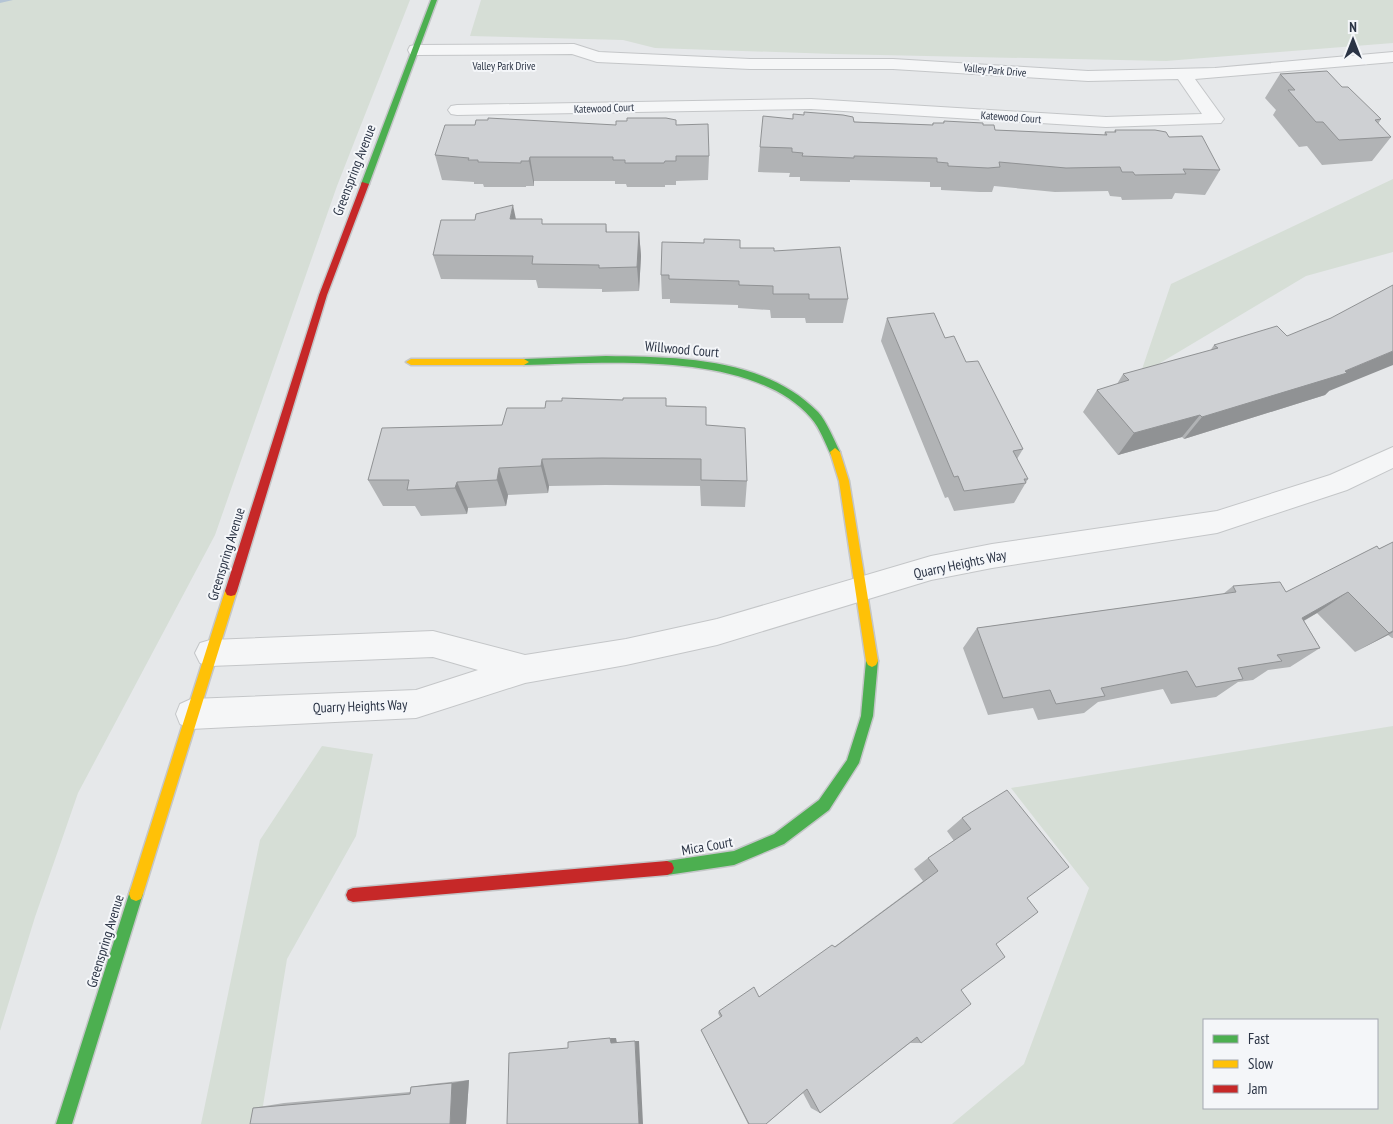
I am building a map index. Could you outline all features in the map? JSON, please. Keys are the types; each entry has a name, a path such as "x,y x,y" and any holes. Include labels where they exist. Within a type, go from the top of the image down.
{"main road":[{"name":"Greenspring Avenue","path":"64,1124 323,294 434,0"},
{"name":"Willwood Court","path":"411,362 665,361 708,364 744,372 772,384 796,399 817,419 833,446 844,481 861,589"},
{"name":"Mica Court","path":"353,895 679,867 734,858 779,839 824,805 853,763 867,716 873,665 861,589"}],"street":[{"name":"Valley Park Drive","path":"416,50 574,49 597,57 750,64 903,64 1088,76 1183,74 1393,56"},
{"name":"Valley Park Drive","path":"410,66 577,65 597,57"},
{"path":"750,64 752,104"},
{"name":"Katewood Court","path":"457,110 752,104 872,106 1033,119 1106,122 1215,119 1183,74"},
{"name":"Quarry Heights Way","path":"191,714 416,704 525,669 626,652 717,632 931,568 992,556 1217,522 1338,483 1393,457"},
{"name":"Quarry Heights Way","path":"210,654 433,644 525,669"}],"shaded area":[{"path":"0,0 410,0 337,186 215,535 78,793 35,917 0,1031"},
{"path":"481,0 1393,0 1393,43 1166,61 655,48 623,40 470,36"},
{"path":"1393,179 1393,252 1306,276 1140,375 1171,284"},
{"path":"1393,726 1393,1124 952,1124 1024,1064 1089,888 1011,788"},
{"path":"322,746 373,754 356,836 287,959 260,1124 201,1124 260,840"}],"building":[{"path":"1327,71 1342,87 1348,87 1381,119 1375,120 1391,137 1339,140 1323,122 1316,122 1288,90 1295,90 1280,74"},
{"path":"804,112 853,117 854,122 933,125 933,123 944,123 944,121 983,123 983,125 994,125 995,130 1107,135 1105,132 1116,132 1115,130 1155,130 1166,132 1169,137 1202,136 1220,170 1183,169 1186,174 1135,175 1133,172 1122,172 1120,167 1066,168 999,162 1000,167 988,168 948,166 948,163 937,162 937,158 802,156 803,153 792,152 792,148 760,147 763,116 793,119 793,114 804,115"},
{"path":"488,118 616,125 616,121 627,121 627,118 666,118 676,120 676,125 708,124 709,156 676,156 676,161 665,161 664,163 625,163 625,160 613,160 613,157 530,157 529,161 521,161 521,163 478,162 478,160 468,160 469,158 435,155 445,125 475,125 476,120 488,120"},
{"path":"513,205 510,219 542,219 542,224 606,224 606,232 639,232 637,267 599,268 599,265 532,264 533,256 433,255 441,220 475,220 476,214"},
{"path":"704,239 740,240 740,248 774,248 774,251 840,247 848,299 809,299 809,294 773,294 773,286 739,285 739,281 669,279 669,275 661,275 662,242 704,243"},
{"path":"1393,285 1393,351 1345,371 1347,373 1202,417 1200,415 1134,433 1097,390 1129,380 1123,374 1218,348 1214,345 1277,326 1287,336 1331,318"},
{"path":"934,313 945,338 954,336 966,362 978,361 1023,449 1013,451 1028,479 1024,479 1026,483 964,491 958,476 954,477 887,318"},
{"path":"562,398 623,400 623,398 666,398 666,406 706,407 706,425 745,428 747,481 701,480 701,459 602,458 542,459 541,466 499,468 497,480 457,482 455,488 407,490 409,480 368,480 382,428 502,425 507,408 545,408 546,401 562,401"},
{"path":"1393,542 1393,631 1389,633 1348,592 1302,618 1320,648 1277,655 1282,661 1238,668 1243,679 1196,687 1187,671 1101,688 1105,696 1056,704 1050,690 1003,698 977,628 1236,592 1233,586 1280,582 1286,592 1377,546 1379,549"},
{"path":"1007,790 1069,867 1027,898 1038,912 996,944 1005,957 961,990 971,1004 921,1043 917,1037 820,1113 807,1089 766,1124 749,1124 701,1030 722,1016 719,1011 754,987 759,997 832,945 835,947 938,871 928,858 971,829 962,818"},
{"path":"610,1038 611,1043 635,1041 639,1124 507,1124 509,1053 568,1048 568,1042"},
{"path":"452,1083 450,1124 250,1124 253,1108 410,1094 411,1087"}],"waterway":[{"path":"0,1 10,0"}],"traffic: fast":[{"path":"365,184 434,0"},
{"path":"524,362 653,361 700,365 745,374 784,391 815,416 835,452"},
{"path":"667,868 734,858 779,839 824,805 853,763 867,716 872,661"},
{"path":"64,1124 136,894"}],"traffic: slow":[{"path":"411,362 524,362"},
{"path":"835,452 844,481 872,661"},
{"path":"136,894 231,591"}],"traffic: jam":[{"path":"231,591 323,295 365,184"},
{"path":"353,895 667,868"}]}
